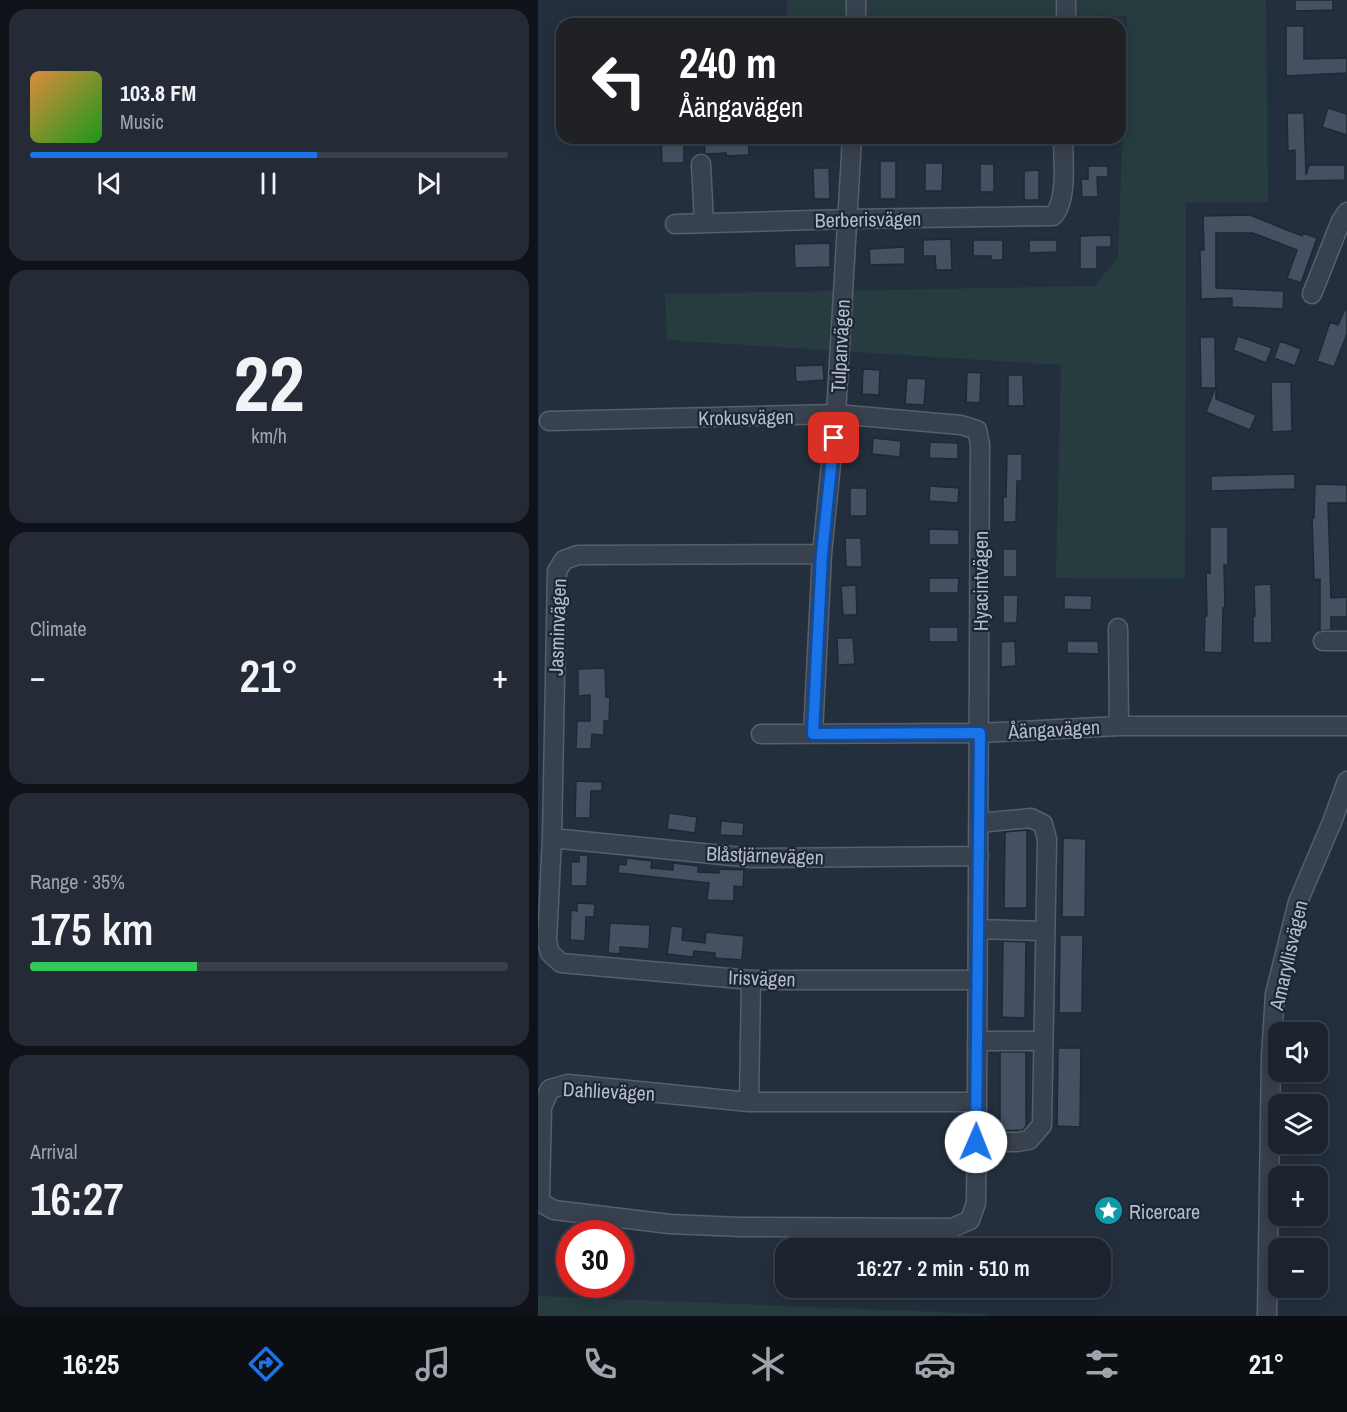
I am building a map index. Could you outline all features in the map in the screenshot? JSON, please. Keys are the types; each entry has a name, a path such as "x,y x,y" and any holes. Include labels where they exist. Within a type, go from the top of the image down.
{"street":[{"path":"856,0 856,18"},
{"path":"1066,0 1066,18"},
{"name":"Tulpanvägen","path":"813,734 822,554 836,414 852,144"},
{"name":"Berberisvägen","path":"675,224 1053,216 1059,210 1062,199 1063,144"},
{"path":"701,164 704,223"},
{"path":"1312,294 1346,212"},
{"name":"Krokusvägen","path":"549,421 836,414 961,425 977,430"},
{"name":"Hyacintvägen","path":"970,1220 976,1203 977,1102 980,444 977,430"},
{"name":"Jasminvägen","path":"550,953 547,941 553,838 557,571 564,560 578,555 822,554"},
{"path":"1118,628 1119,726"},
{"path":"1323,641 1346,641"},
{"name":"Åängavägen","path":"761,734 980,733 1119,726 1346,726"},
{"name":"Amaryllisvägen","path":"1267,1316 1271,1055 1275,994 1298,902 1332,822 1346,781"},
{"path":"976,1142 1029,1140 1042,1125 1047,839 1043,824 1031,818 979,823"},
{"name":"Blåstjärnevägen","path":"553,838 751,858 979,856"},
{"path":"978,929 1045,931"},
{"name":"Irisvägen","path":"550,953 561,963 751,980 978,980"},
{"path":"749,1102 751,980"},
{"path":"977,1041 1043,1041"},
{"name":"Dahlievägen","path":"970,1220 952,1228 740,1227 647,1221 554,1210 543,1204 540,1197 542,1107 550,1089 568,1084 749,1102 977,1102"}],"green space":[{"path":"787,0 1266,0 1268,202 1186,203 1185,579 1056,578 1061,365 667,340 665,294 1095,286 1118,257 1122,144 1126,144 1127,16 787,16"},
{"path":"538,1296 987,1314 987,1316 538,1316"}],"building":[{"path":"1295,0 1333,0 1333,10 1295,11"},
{"path":"1286,26 1304,26 1304,59 1347,58 1347,73 1286,76"},
{"path":"1328,108 1347,114 1347,135 1322,127"},
{"path":"1287,113 1304,113 1306,175 1309,165 1345,165 1345,180 1295,181 1295,150 1288,151"},
{"path":"661,144 684,144 684,163 662,163"},
{"path":"704,144 748,144 749,155 705,154"},
{"path":"880,161 896,161 896,199 880,199"},
{"path":"925,163 943,163 942,191 925,191"},
{"path":"980,164 994,164 994,192 980,192"},
{"path":"1088,166 1108,166 1108,177 1097,177 1098,197 1082,197 1081,179 1088,179"},
{"path":"813,168 829,168 830,199 814,199"},
{"path":"1039,170 1039,200 1024,200 1024,171"},
{"path":"1250,215 1302,236 1303,233 1317,238 1301,283 1287,278 1297,250 1253,233 1216,233 1216,288 1284,291 1283,309 1232,307 1232,298 1201,299 1200,250 1204,250 1203,216"},
{"path":"1111,235 1111,247 1097,247 1097,269 1080,269 1080,236"},
{"path":"951,239 952,270 936,270 935,256 923,256 923,240"},
{"path":"973,240 1003,240 1003,260 991,260 991,256 973,256"},
{"path":"1029,240 1057,240 1057,252 1029,253"},
{"path":"830,243 830,267 795,268 794,244"},
{"path":"905,247 905,264 870,265 869,249"},
{"path":"1347,305 1347,334 1334,367 1317,361 1330,322 1338,325"},
{"path":"1238,336 1272,348 1266,363 1233,350"},
{"path":"1200,337 1215,337 1216,399 1256,415 1250,430 1206,412 1215,388 1201,388"},
{"path":"1280,341 1301,349 1295,366 1274,358"},
{"path":"823,365 824,380 796,382 795,366"},
{"path":"863,369 880,370 879,395 862,394"},
{"path":"967,372 981,373 980,403 966,402"},
{"path":"1008,375 1023,375 1024,406 1008,406"},
{"path":"907,378 926,379 924,405 905,404"},
{"path":"1271,382 1291,382 1292,431 1272,432"},
{"path":"873,438 901,441 900,457 872,454"},
{"path":"930,442 958,443 958,459 929,458"},
{"path":"1007,454 1022,454 1022,481 1017,481 1016,522 1003,522"},
{"path":"1295,474 1295,489 1211,491 1211,476"},
{"path":"1315,484 1347,485 1347,503 1328,503 1331,598 1347,597 1347,617 1331,617 1331,630 1320,631 1320,579 1314,580 1312,518 1314,518"},
{"path":"930,486 959,488 958,503 929,501"},
{"path":"850,488 867,488 867,516 850,516"},
{"path":"1210,527 1228,527 1228,565 1224,565 1225,609 1223,608 1222,653 1204,652 1205,616 1207,616 1206,573 1210,573"},
{"path":"929,529 959,530 959,545 929,545"},
{"path":"845,538 861,538 862,567 846,567"},
{"path":"1003,549 1017,549 1017,577 1003,577"},
{"path":"929,578 959,578 958,593 929,593"},
{"path":"1271,584 1272,643 1253,643 1254,585"},
{"path":"856,585 857,615 843,615 841,586"},
{"path":"1003,595 1018,595 1017,623 1003,623"},
{"path":"1064,595 1092,596 1091,610 1064,609"},
{"path":"929,627 958,627 958,642 929,642"},
{"path":"837,638 853,638 855,664 838,665"},
{"path":"1015,641 1016,666 1001,667 1001,642"},
{"path":"1067,641 1098,641 1099,654 1067,653"},
{"path":"605,668 606,697 610,697 609,721 604,721 604,735 592,734 591,749 576,749 577,721 590,721 590,695 578,696 578,669"},
{"path":"576,781 602,782 602,791 591,791 590,818 575,818"},
{"path":"669,813 697,817 695,833 667,829"},
{"path":"721,821 744,823 743,836 720,835"},
{"path":"1027,830 1027,908 1004,908 1005,832"},
{"path":"1063,838 1086,839 1085,917 1062,917"},
{"path":"579,855 588,855 587,886 571,886 571,862 579,862"},
{"path":"627,858 652,861 651,868 673,870 673,863 698,866 698,872 719,873 719,869 744,870 743,887 734,886 734,901 707,900 709,883 618,873 619,864 626,865"},
{"path":"577,903 595,904 594,917 586,917 585,941 570,940 571,910 577,911"},
{"path":"610,923 650,925 649,949 620,947 620,954 608,953"},
{"path":"671,926 683,927 682,940 705,943 706,932 744,936 742,960 715,958 715,953 694,951 693,957 667,954"},
{"path":"1060,935 1083,935 1082,1013 1059,1013"},
{"path":"1003,941 1026,942 1025,1018 1002,1017"},
{"path":"1058,1048 1081,1048 1080,1127 1057,1126"},
{"path":"1000,1052 1026,1052 1026,1126 1023,1130 1000,1131"}],"place":[{"name":"Ricercare","path":"1108,1211"}],"route":[{"path":"834,438 822,554 813,734 980,733 976,1142"}]}
